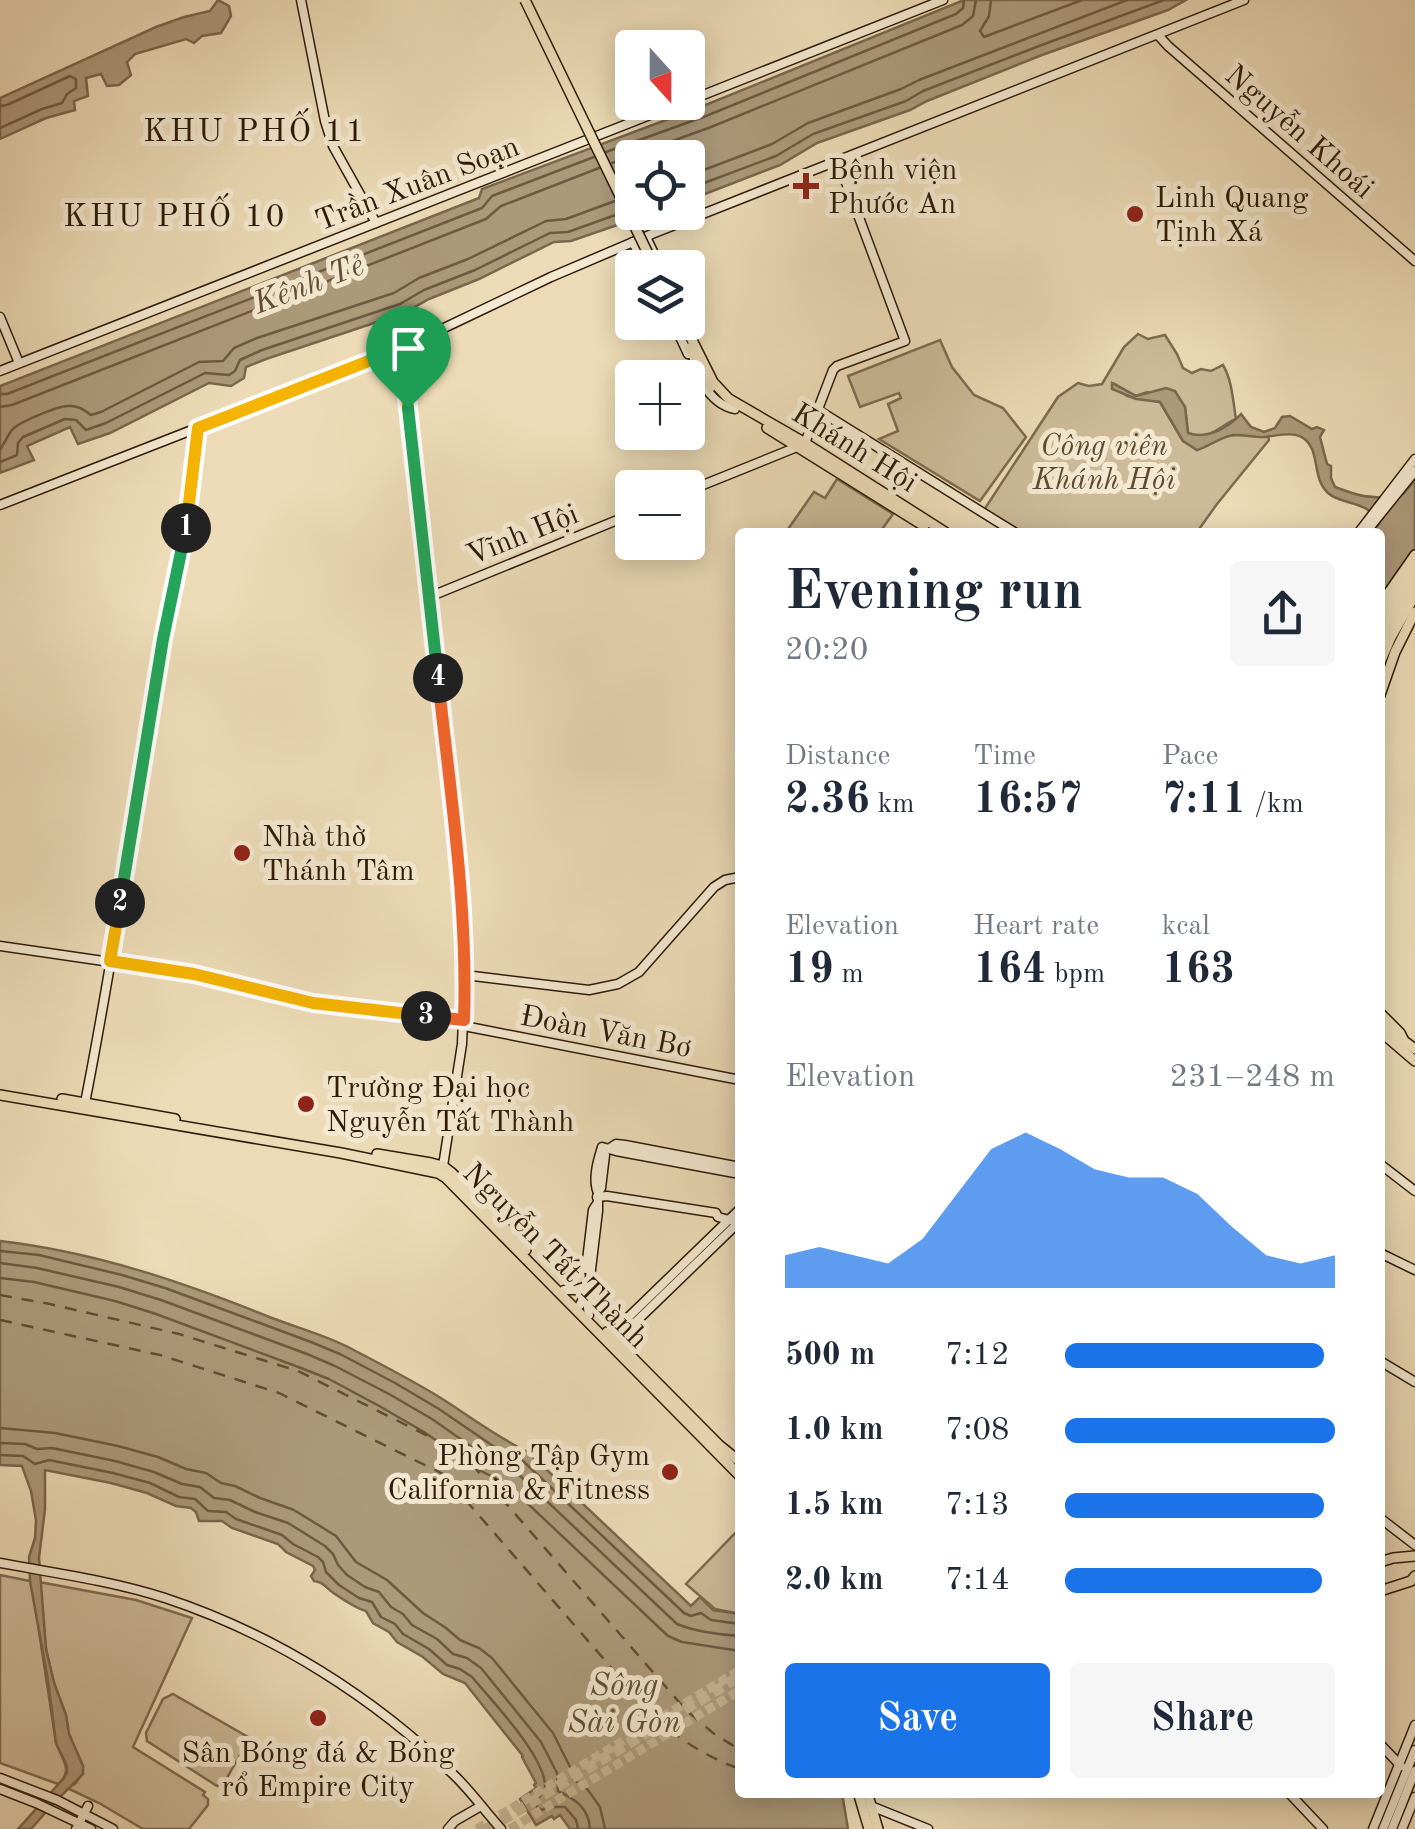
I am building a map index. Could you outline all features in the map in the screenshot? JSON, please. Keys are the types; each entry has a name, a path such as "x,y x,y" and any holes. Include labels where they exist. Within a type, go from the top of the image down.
{"highway":[{"path":"1385,627 1415,577"},
{"path":"1385,648 1415,593"}],"main road":[{"path":"522,0 644,250"},
{"name":"Khánh Hội","path":"690,340 718,392 737,407 939,528"},
{"name":"Khánh Hội","path":"801,445 928,528"},
{"path":"1385,598 1415,555"},
{"path":"1385,610 1415,566"},
{"path":"1385,681 1415,612"},
{"path":"1385,1018 1400,1033 1393,1041"},
{"path":"1393,1041 1415,1050"},
{"path":"1393,1041 1415,1060"},
{"name":"Nguyễn Tất Thành","path":"0,1092 304,1143 452,1173 564,1290 581,1297 610,1340 735,1471"},
{"name":"Nguyễn Tất Thành","path":"0,1092 84,1106"},
{"name":"Nguyễn Tất Thành","path":"440,1169 610,1340 735,1458"},
{"path":"1385,1561 1412,1556"},
{"path":"1385,1589 1415,1576"},
{"path":"860,1798 869,1829"},
{"path":"870,1798 878,1829"}],"street":[{"path":"301,0 333,146 376,223"},
{"name":"Trần Xuân Soạn","path":"705,94 943,0"},
{"path":"0,505 402,348 646,236 1244,0"},
{"name":"Nguyễn Khoái","path":"1158,35 1415,261"},
{"name":"Trần Xuân Soạn","path":"0,371 639,120"},
{"path":"705,485 801,445 833,370 904,341 838,161"},
{"path":"646,236 649,250"},
{"path":"633,242 639,250"},
{"path":"0,317 19,364"},
{"name":"Khánh Hội","path":"687,340 707,390 726,408 737,407"},
{"name":"Khánh Hội","path":"691,340 737,407"},
{"path":"402,348 466,974 457,1082 440,1169"},
{"path":"818,410 1008,528"},
{"path":"84,1106 163,639 186,527 198,428"},
{"path":"1393,494 1415,460"},
{"path":"1366,528 1415,470"},
{"name":"Vĩnh Hội","path":"429,597 615,521"},
{"path":"466,974 589,990 618,984 640,972 714,888 735,878"},
{"name":"Đoàn Văn Bơ","path":"0,946 194,974 313,1003 464,1023 735,1079"},
{"path":"581,1297 605,1148 616,1144 734,1169"},
{"path":"1385,1168 1415,1191"},
{"path":"598,1198 735,1222"},
{"path":"610,1340 716,1230 735,1224"},
{"path":"1385,1255 1415,1270"},
{"path":"564,1290 576,1290 581,1297"},
{"path":"1385,1364 1415,1382"},
{"path":"1385,1522 1412,1543 1412,1556"},
{"path":"0,1563 135,1590 241,1628 290,1653 347,1687 393,1722 452,1774 502,1829"},
{"path":"1373,1829 1415,1724"},
{"path":"1385,1749 1412,1775"},
{"path":"1392,1829 1412,1775 1415,1750"},
{"path":"1383,1829 1412,1775"},
{"path":"0,1778 86,1810 113,1829"},
{"path":"4,1790 91,1829"},
{"path":"1402,1829 1415,1796"},
{"path":"1294,1798 1323,1829"},
{"path":"448,1829 481,1806"},
{"path":"872,1806 912,1827 928,1829"},
{"path":"78,1826 86,1810"}],"green space":[{"name":"Công viên Khánh Hội","path":"1138,334 1148,339 1165,335 1183,368 1192,373 1223,365 1236,419 1202,436 1188,433 1185,407 1147,392 1136,396 1113,383 1127,396 1160,402 1183,441 1232,435 1268,436 1269,440 1200,528 1016,528 984,510 1058,397 1078,383 1102,384 1124,347"},
{"path":"940,340 952,367 974,395 1003,408 1026,437 980,501 879,439 898,431 888,404 901,398 899,393 860,407 848,376"},
{"path":"837,479 893,514 883,528 789,528 814,492 825,498"},
{"path":"735,1533 735,1613 715,1609 686,1584"},
{"path":"0,1575 30,1581 56,1743 66,1770 58,1784 0,1763"},
{"path":"39,1582 136,1600 192,1618 133,1747 205,1792 208,1805 189,1829 143,1829 67,1788 75,1784 83,1766 54,1683"},
{"path":"173,1694 248,1737 224,1783 217,1786 147,1741 146,1733 163,1699"}],"water":[{"path":"218,0 229,6 231,16 221,33 202,36 194,43 186,39 135,54 127,62 131,75 119,85 107,86 101,74 86,78 88,96 74,101 75,110 0,139 0,98 156,27 210,11"},
{"name":"Kênh Tẻ","path":"964,0 1186,0 817,143 780,165 705,194 705,140 615,140 615,226 571,241 554,242 404,313 246,367 244,378 231,386 209,383 110,433 78,444 70,427 27,446 34,460 0,473 0,386 479,198 482,189 666,120 705,120 705,105"},
{"path":"1112,383 1136,396 1166,388 1175,391 1185,407 1188,433 1195,435 1217,431 1241,414 1251,427 1264,432 1275,428 1282,417 1290,416 1312,429 1324,430 1320,437 1335,487 1392,500 1415,480 1415,549 1385,590 1385,528 1376,528 1379,524 1369,510 1328,493 1312,449 1303,438 1292,434 1233,435 1197,450 1183,441 1160,402 1136,399 1112,389"},
{"name":"Sông Sài Gòn","path":"0,1241 138,1270 331,1339 421,1386 528,1452 691,1606 700,1597 713,1610 735,1613 735,1798 843,1798 848,1829 570,1829 560,1815 536,1825 520,1799 536,1788 523,1756 465,1683 443,1674 373,1623 366,1611 314,1581 313,1566 278,1544 222,1521 199,1521 191,1508 111,1483 45,1470 39,1558 46,1649 83,1774 31,1829 18,1829 64,1778 67,1766 56,1743 30,1581 29,1557 36,1520 31,1491 22,1466 0,1465"}],"ferry route":[{"path":"0,1295 179,1334 298,1371 462,1453 686,1710 735,1747"},
{"path":"0,1320 160,1355 279,1393 443,1474 656,1719 695,1748 735,1767"}],"tunnel":[{"path":"477,1829 735,1673"},
{"path":"487,1829 735,1679"},
{"path":"510,1829 735,1693"}],"place":[{"name":"Bệnh viện Phước An","path":"806,186"},
{"name":"Linh Quang Tịnh Xá","path":"1135,214"},
{"name":"Nhà thờ Thánh Tâm","path":"242,853"},
{"name":"Trường Đại học Nguyễn Tất Thành","path":"306,1104"},
{"name":"Phòng Tập Gym California & Fitness","path":"670,1472"},
{"name":"Sân Bóng đá & Bóng rổ Empire City","path":"318,1718"}],"district":[{"name":"KHU PHỐ 11","path":"255,130"},
{"name":"KHU PHỐ 10","path":"175,215"}],"route":[{"path":"402,348 408,408 454,828 466,974 464,1020 313,1003 194,974 110,961 163,639 180,564 198,428 402,348"}]}
